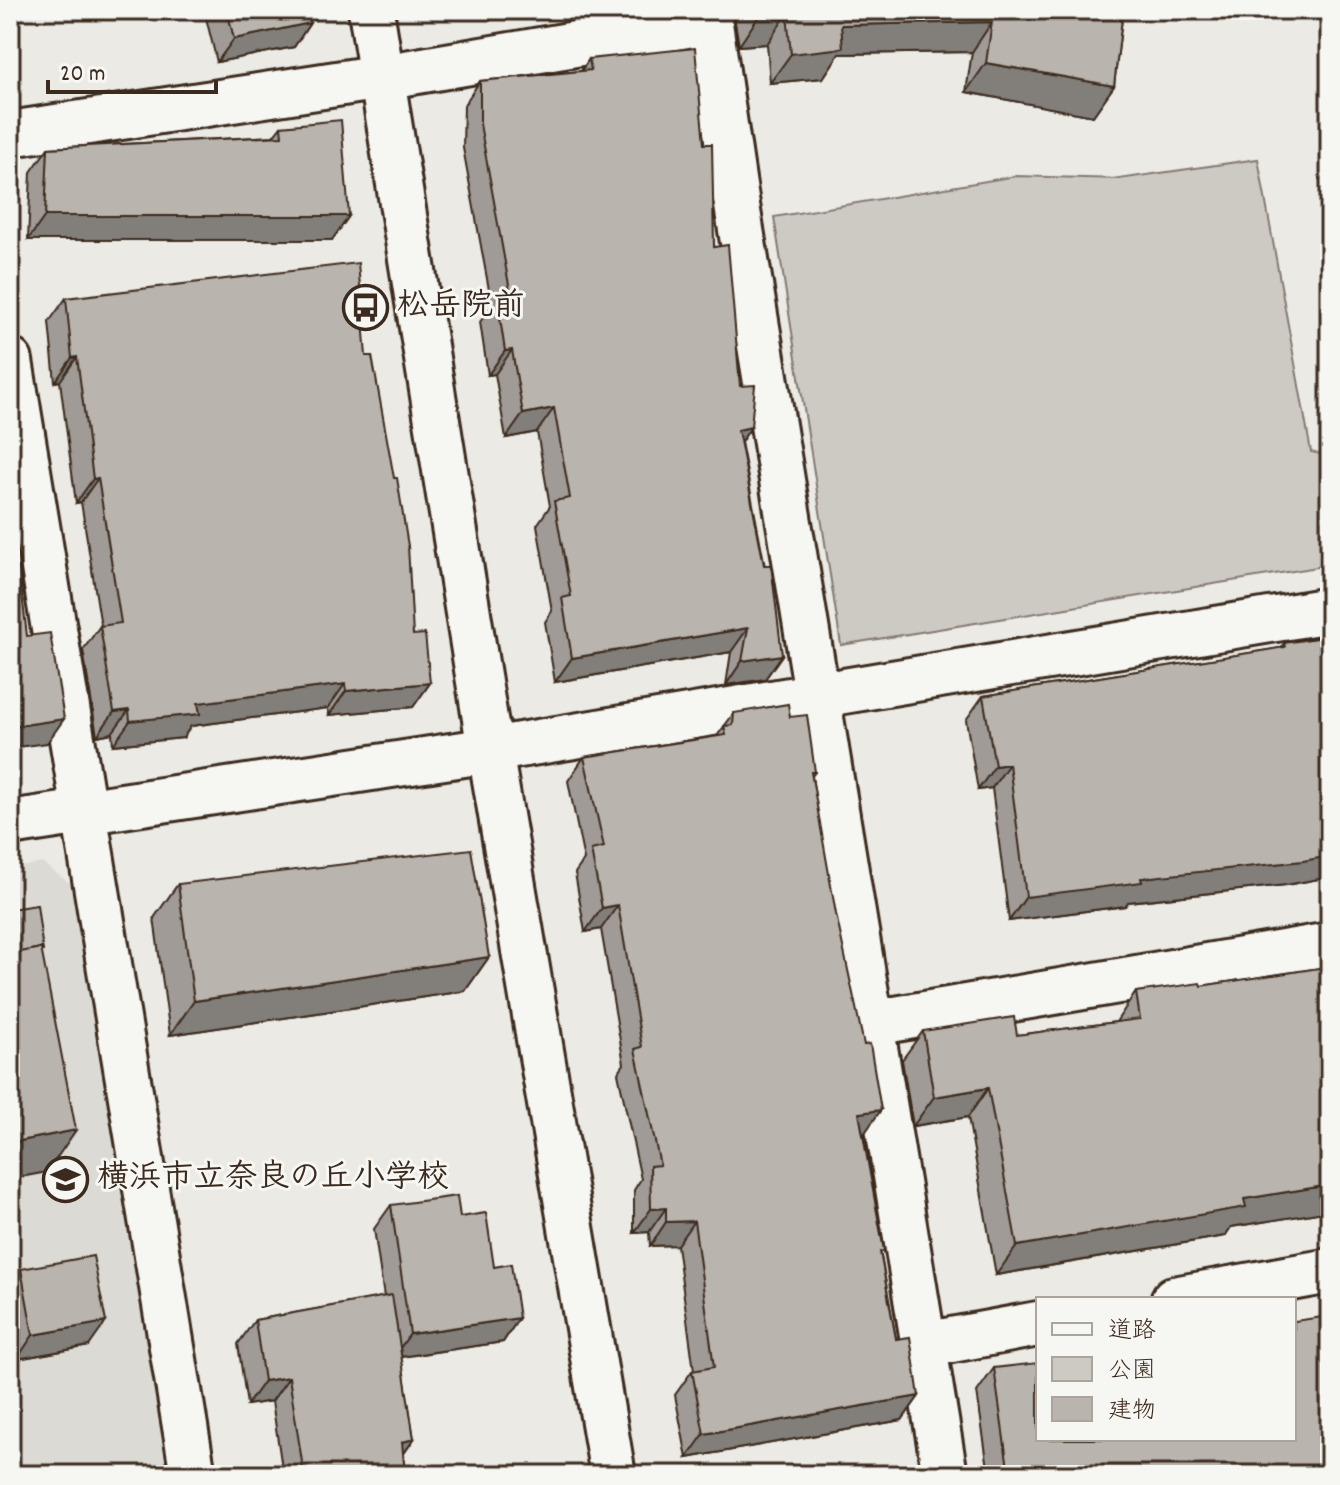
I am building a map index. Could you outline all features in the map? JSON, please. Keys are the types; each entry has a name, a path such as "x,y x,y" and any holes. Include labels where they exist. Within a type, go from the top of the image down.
{"street":[{"path":"371,10 490,750 613,1475"},
{"path":"10,134 382,77 709,16 735,193 945,1475"},
{"path":"10,361 18,455 82,811 193,1475"},
{"path":"10,823 490,750 1330,610"},
{"path":"872,1023 1330,945"},
{"path":"1185,1297 1330,1271"},
{"path":"924,1345 1036,1324"}],"shaded area":[{"name":"横浜市立奈良の丘小学校","path":"42,863 74,886 171,1475 10,1475 10,869"}],"green space":[{"path":"1258,159 1311,452 1330,456 1330,565 841,645 774,217 1016,176 1119,179"}],"building":[{"path":"227,10 309,10 310,23 234,39"},
{"path":"758,10 1123,10 1114,86 986,63 992,22 841,25 843,48 791,54 787,14 759,16"},
{"path":"695,48 704,144 712,144 714,247 728,245 740,386 755,385 751,427 738,430 764,565 771,565 782,655 742,661 748,628 572,658 562,598 571,596 554,501 570,498 554,408 523,414 512,350 505,351 497,298 511,296 480,124 480,81 591,70 589,59"},
{"path":"341,120 349,216 45,216 48,148 282,136 281,126"},
{"path":"358,263 366,356 372,356 408,546 413,635 425,634 430,683 346,691 345,684 198,703 200,714 130,721 129,710 114,712 100,626 121,623 98,478 93,479 77,357 72,358 66,298"},
{"path":"10,518 13,518 27,636 50,633 64,719 10,727"},
{"path":"1330,636 1330,856 1141,878 1142,882 1026,897 1009,764 995,766 983,696 1285,647 1284,643"},
{"path":"788,704 790,717 807,715 815,772 811,772 836,914 864,1045 870,1044 881,1110 859,1113 896,1339 910,1337 919,1396 704,1434 692,1371 714,1367 694,1221 666,1222 666,1208 651,1209 650,1166 660,1165 635,1049 642,1047 618,905 602,908 591,850 604,847 584,757 726,735 724,726 733,725 734,713"},
{"path":"471,849 489,957 194,1001 178,884"},
{"path":"37,905 43,951 41,948 10,954 10,909"},
{"path":"41,948 76,1130 10,1143 10,954"},
{"path":"1325,962 1330,962 1330,1185 1244,1199 1246,1207 1017,1246 988,1088 934,1097 923,1031 1014,1017 1017,1035 1140,1019 1136,992 1200,983 1201,986 1326,967"},
{"path":"457,1196 460,1217 486,1213 494,1267 511,1264 519,1318 410,1334 391,1205"},
{"path":"93,1256 106,1322 33,1335 21,1269"},
{"path":"392,1295 414,1439 402,1442 405,1475 304,1475 289,1377 264,1381 255,1320"},
{"path":"1330,1316 1330,1475 1009,1475 994,1368 1036,1363 1036,1441 1296,1441 1296,1321"}],"place":[{"name":"松岳院前","path":"366,308"},
{"name":"横浜市立奈良の丘小学校","path":"66,1180"}]}
